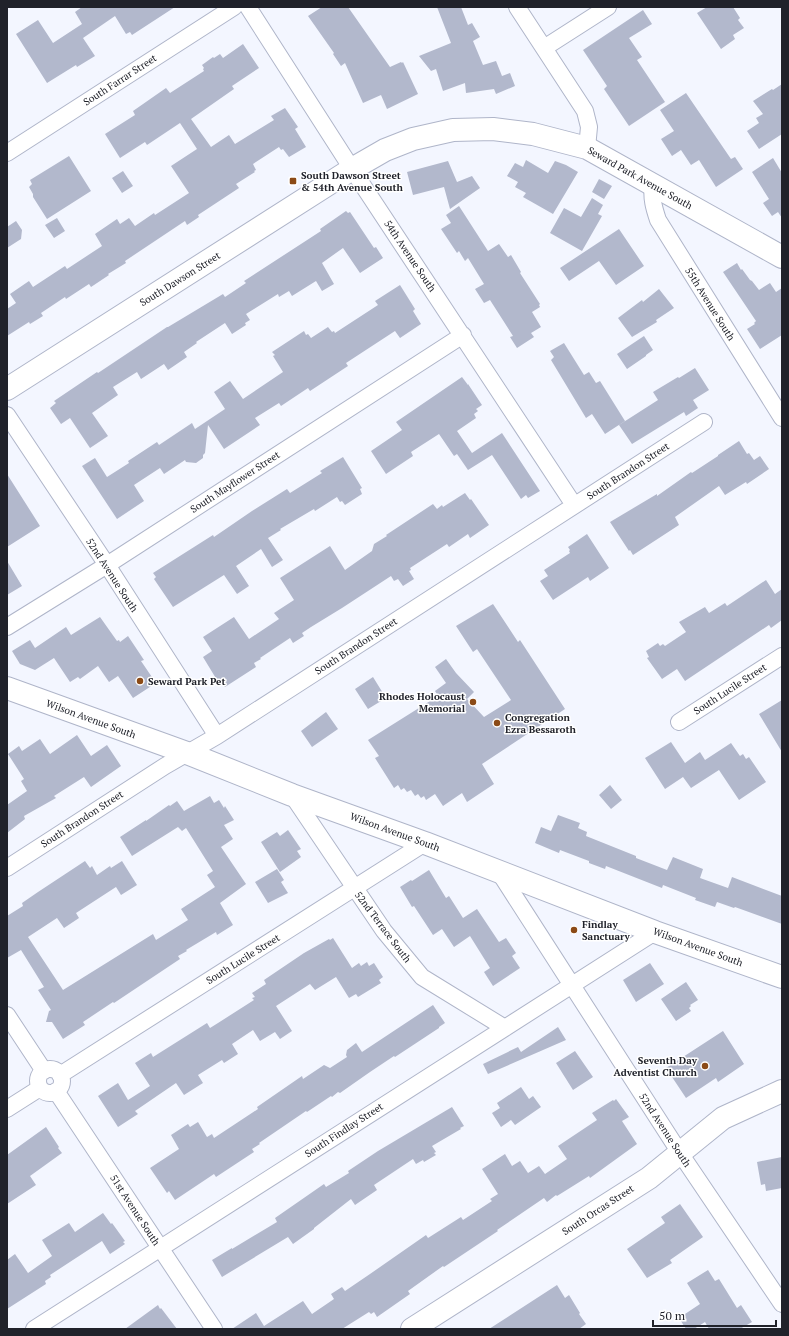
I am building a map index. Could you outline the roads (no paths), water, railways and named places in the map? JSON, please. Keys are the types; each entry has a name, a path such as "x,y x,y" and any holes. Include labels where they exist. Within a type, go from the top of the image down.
{"street":[{"name":"South Farrar Street","path":"7,153 234,7"},
{"name":"54th Avenue South","path":"248,7 352,169 574,505"},
{"path":"517,7 585,111 589,127 587,148"},
{"path":"544,48 608,7"},
{"name":"Seward Park Avenue South","path":"352,169 385,150 413,139 453,130 493,130 533,134 587,148 782,257"},
{"name":"South Dawson Street","path":"7,388 352,169"},
{"name":"55th Avenue South","path":"653,185 653,204 658,220 782,418"},
{"name":"South Mayflower Street","path":"7,627 463,335"},
{"name":"52nd Avenue South","path":"7,414 217,736"},
{"name":"South Brandon Street","path":"7,868 187,753 217,736 704,422"},
{"name":"South Lucile Street","path":"679,722 782,656"},
{"name":"Wilson Avenue South","path":"7,688 187,753 292,795 425,843 655,932 782,977"},
{"name":"52nd Terrace South","path":"292,795 384,931 422,977 505,1028"},
{"name":"South Lucile Street","path":"60,1075 425,843"},
{"name":"52nd Avenue South","path":"499,872 680,1153 782,1304"},
{"name":"South Findlay Street","path":"34,1329 655,932"},
{"path":"7,1015 44,1071"},
{"path":"51,1069 58,1072 60,1075 61,1084 56,1091 48,1092 40,1088 38,1078 44,1071 51,1069"},
{"path":"7,1109 40,1088"},
{"name":"51st Avenue South","path":"56,1091 214,1329"},
{"name":"South Orcas Street","path":"412,1329 648,1178 723,1118 782,1091"}],"place":[{"name":"South Dawson Street & 54th Avenue South","path":"293,181"},
{"name":"Seward Park Pet","path":"140,681"},
{"name":"Rhodes Holocaust Memorial","path":"473,702"},
{"name":"Congregation Ezra Bessaroth","path":"497,723"},
{"name":"Findlay Sanctuary","path":"574,930"},
{"name":"Seventh Day Adventist Church","path":"705,1066"}]}
